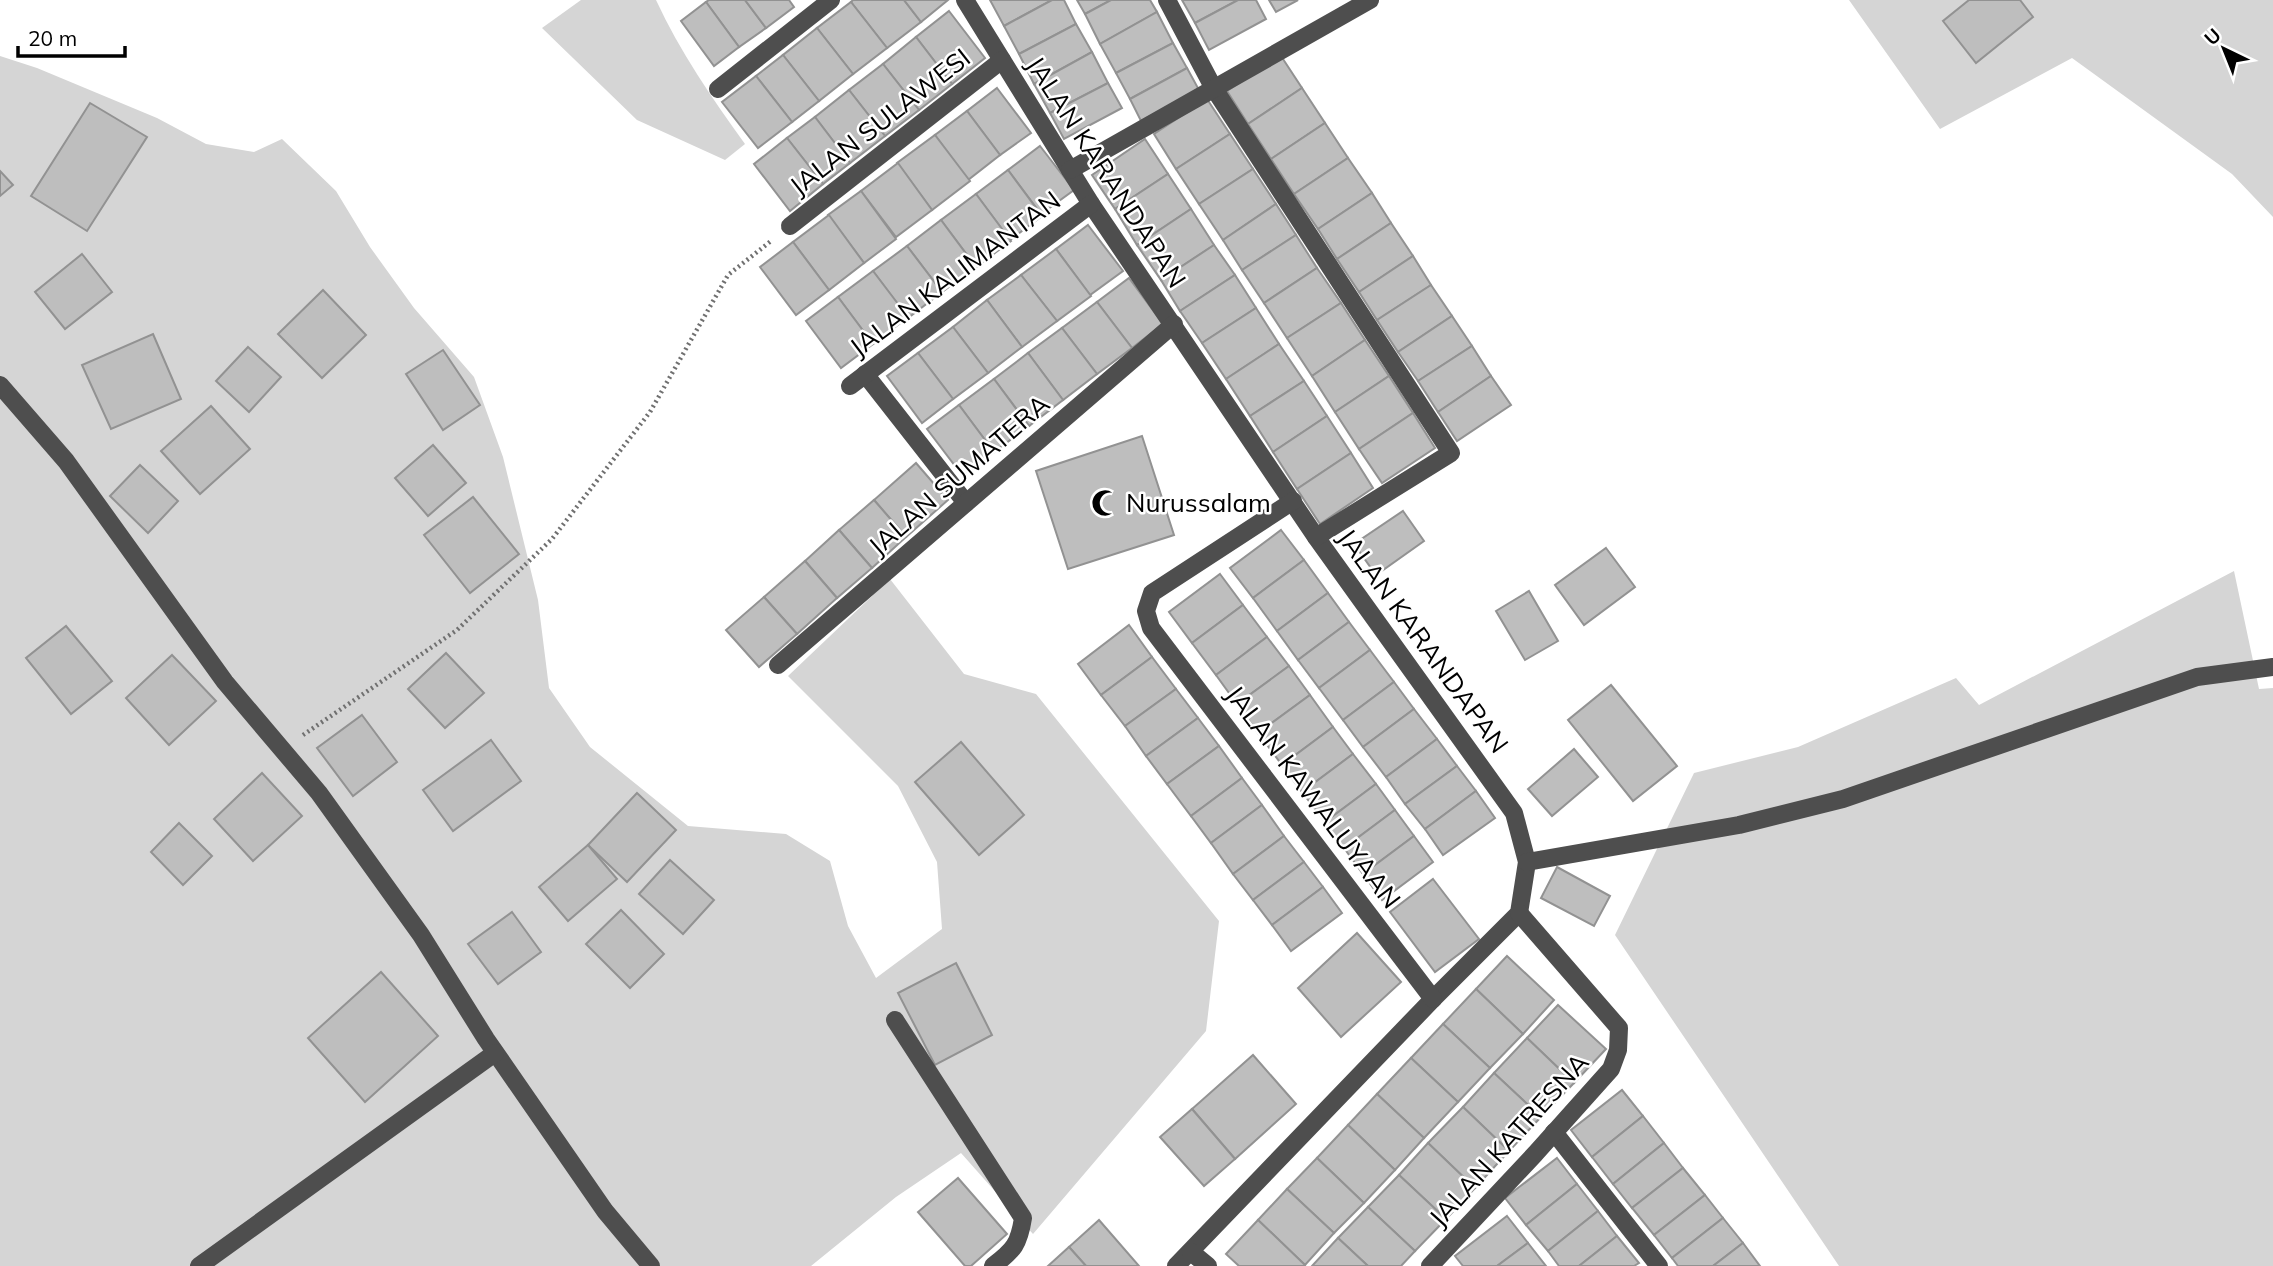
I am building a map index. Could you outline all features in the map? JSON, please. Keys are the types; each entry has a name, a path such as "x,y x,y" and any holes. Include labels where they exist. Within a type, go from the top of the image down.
{"street":[{"path":"718,89 831,0"},
{"name":"JALAN KARANDAPAN","path":"965,0 1091,204 1316,537 1514,813 1527,862 1519,913"},
{"path":"1167,0 1213,87 1451,453 1316,537"},
{"path":"1070,170 1363,2"},
{"name":"JALAN SULAWESI","path":"790,226 1002,60"},
{"name":"JALAN KALIMANTAN","path":"966,503 857,380 1091,204"},
{"name":"JALAN SUMATERA","path":"778,665 1174,324"},
{"path":"0,385 65,461 225,682 319,793 421,935 495,1053 605,1211 651,1266"},
{"name":"JALAN KAWALUYAAN","path":"1293,501 1152,593 1146,611 1151,628 1433,999"},
{"path":"1527,862 1739,825 1843,799 2197,677 2273,667"},
{"path":"1176,1266 1519,913"},
{"name":"JALAN KATRESNA","path":"1439,1263 1611,1069 1618,1050 1619,1028 1519,913"},
{"path":"895,1020 1023,1218 1020,1238 1012,1252 993,1266"},
{"path":"199,1266 495,1053"},
{"path":"1554,1132 1659,1266"},
{"path":"1191,1252 1208,1266"}],"path":[{"path":"282,749 457,630 552,539 650,412 728,275 790,226"}],"shaded area":[{"path":"581,0 656,0 686,56 745,144 725,160 637,120 542,28"},
{"path":"1849,0 2273,0 2273,217 2232,174 2072,58 1940,129"},
{"path":"0,56 37,68 157,118 206,144 254,152 282,139 336,191 370,247 414,308 474,377 503,457 538,600 549,688 590,747 688,826 786,834 830,861 848,926 876,978 942,929 937,862 898,786 788,676 890,579 964,674 1036,694 1219,921 1206,1031 1033,1234 961,1153 896,1197 811,1266 0,1266"},
{"path":"2234,571 2259,689 2273,688 2273,1266 1839,1266 1615,935 1694,773 1798,747 1956,678 1979,705"}],"building":[{"path":"745,0 766,28 739,47 706,2"},
{"path":"745,0 789,0 794,7 766,28"},
{"path":"904,0 921,22 887,48 851,2"},
{"path":"904,0 948,0 921,22"},
{"path":"990,0 1052,0 1004,26"},
{"path":"1052,0 1064,0 1076,24 1019,54 1004,26"},
{"path":"1077,0 1111,0 1085,14"},
{"path":"1111,0 1150,0 1157,12 1100,44 1085,14"},
{"path":"1182,0 1238,0 1195,23"},
{"path":"1238,0 1256,0 1266,19 1209,50 1195,23"},
{"path":"1269,0 1298,0 1276,12"},
{"path":"1969,0 2020,0 2033,17 1976,63 1943,21"},
{"path":"706,2 739,47 714,66 681,21"},
{"path":"851,2 887,48 853,74 817,28"},
{"path":"949,11 985,58 952,84 916,37"},
{"path":"1157,12 1173,43 1116,73 1100,44"},
{"path":"1076,24 1092,52 1034,84 1019,54"},
{"path":"817,28 853,74 819,101 783,55"},
{"path":"916,37 952,84 919,110 883,64"},
{"path":"1173,43 1187,68 1130,99 1116,73"},
{"path":"1092,52 1108,83 1050,113 1034,84"},
{"path":"783,55 819,101 792,122 756,76"},
{"path":"1281,56 1302,88 1248,124 1227,91"},
{"path":"883,64 919,110 885,136 849,90"},
{"path":"1187,68 1199,90 1141,121 1130,99"},
{"path":"756,76 792,122 758,148 722,102"},
{"path":"1108,83 1122,108 1064,139 1050,113"},
{"path":"997,88 1031,133 1000,155 967,111"},
{"path":"1302,88 1325,123 1271,159 1248,124"},
{"path":"849,90 885,136 850,163 815,117"},
{"path":"1207,99 1230,134 1176,169 1154,134"},
{"path":"90,103 147,137 87,231 31,196"},
{"path":"967,111 1000,155 968,180 935,135"},
{"path":"815,117 850,163 823,184 787,138"},
{"path":"1325,123 1348,158 1294,194 1271,159"},
{"path":"1230,134 1253,169 1199,204 1176,169"},
{"path":"935,135 970,181 932,210 897,163"},
{"path":"787,138 823,184 790,211 754,164"},
{"path":"1145,139 1168,174 1115,209 1092,175"},
{"path":"1040,146 1074,190 1041,214 1008,170"},
{"path":"1348,158 1372,193 1318,229 1294,194"},
{"path":"898,163 932,210 896,237 861,191"},
{"path":"1253,169 1276,204 1223,240 1199,204"},
{"path":"1008,170 1042,216 1010,240 976,194"},
{"path":"0,171 13,185 0,196"},
{"path":"1168,174 1191,209 1137,245 1115,209"},
{"path":"861,191 896,239 864,263 828,215"},
{"path":"1372,193 1391,223 1337,259 1318,229"},
{"path":"976,194 1011,241 976,267 941,220"},
{"path":"1276,204 1296,235 1242,270 1223,240"},
{"path":"1191,209 1214,245 1161,280 1137,245"},
{"path":"829,215 864,263 829,290 793,242"},
{"path":"941,220 976,267 942,292 907,246"},
{"path":"1391,223 1413,256 1359,292 1337,259"},
{"path":"1088,225 1123,271 1090,295 1056,249"},
{"path":"1296,235 1317,268 1264,303 1242,270"},
{"path":"793,242 829,290 796,315 760,267"},
{"path":"1214,245 1235,275 1180,311 1161,280"},
{"path":"907,246 942,292 908,318 873,271"},
{"path":"1056,249 1091,296 1057,321 1021,275"},
{"path":"82,254 112,292 65,329 35,292"},
{"path":"1413,256 1431,285 1377,320 1359,292"},
{"path":"1317,268 1341,303 1287,338 1264,303"},
{"path":"873,271 908,317 873,344 838,297"},
{"path":"1021,275 1057,321 1022,347 987,300"},
{"path":"1235,275 1256,308 1202,343 1180,311"},
{"path":"1129,278 1163,324 1132,348 1097,302"},
{"path":"1431,285 1452,316 1398,352 1377,320"},
{"path":"323,290 366,335 322,378 278,334"},
{"path":"838,297 873,344 841,368 806,321"},
{"path":"987,300 1022,347 988,373 953,327"},
{"path":"1097,302 1132,348 1097,374 1062,328"},
{"path":"1341,303 1365,340 1312,376 1287,338"},
{"path":"1256,308 1279,344 1226,379 1202,343"},
{"path":"1452,316 1472,346 1418,381 1398,352"},
{"path":"953,327 988,373 953,399 918,353"},
{"path":"1062,328 1097,374 1063,400 1028,353"},
{"path":"153,334 181,399 111,429 82,365"},
{"path":"1365,340 1389,376 1335,412 1312,376"},
{"path":"1279,344 1304,381 1250,416 1226,379"},
{"path":"1472,346 1491,376 1438,412 1418,381"},
{"path":"248,347 281,377 249,412 216,381"},
{"path":"443,350 480,405 443,430 406,374"},
{"path":"918,353 953,399 922,423 887,376"},
{"path":"1028,353 1063,400 1029,426 994,379"},
{"path":"1389,376 1413,413 1359,449 1335,412"},
{"path":"1491,376 1511,405 1457,441 1438,412"},
{"path":"994,379 1029,426 994,452 959,405"},
{"path":"1304,381 1327,416 1273,452 1250,416"},
{"path":"959,405 994,452 962,475 927,429"},
{"path":"211,406 250,449 200,494 161,451"},
{"path":"1413,413 1435,448 1382,483 1359,449"},
{"path":"1327,416 1351,453 1297,489 1273,452"},
{"name":"Nurussalam","path":"1142,436 1174,535 1068,569 1036,471"},
{"path":"433,445 466,483 428,516 395,478"},
{"path":"1351,453 1373,488 1320,524 1297,489"},
{"path":"916,463 948,500 906,537 874,500"},
{"path":"140,465 178,501 148,533 110,496"},
{"path":"473,497 519,554 470,593 424,535"},
{"path":"874,500 906,537 872,568 839,530"},
{"path":"1403,511 1424,541 1376,575 1354,544"},
{"path":"839,530 872,568 837,598 805,561"},
{"path":"1281,530 1304,560 1253,598 1230,568"},
{"path":"1606,548 1635,587 1584,625 1555,585"},
{"path":"1304,560 1328,593 1277,631 1253,598"},
{"path":"805,561 837,598 797,634 764,597"},
{"path":"1220,574 1243,605 1192,643 1169,612"},
{"path":"1529,591 1558,641 1525,660 1496,611"},
{"path":"1328,593 1349,622 1298,660 1277,631"},
{"path":"764,597 797,634 759,667 726,630"},
{"path":"1243,605 1267,637 1216,675 1192,643"},
{"path":"1349,622 1370,650 1319,688 1298,660"},
{"path":"1129,625 1152,657 1101,695 1078,664"},
{"path":"66,626 112,681 71,714 26,658"},
{"path":"1267,637 1289,666 1237,704 1216,675"},
{"path":"1370,650 1394,682 1343,720 1319,688"},
{"path":"446,653 484,693 445,728 408,689"},
{"path":"172,655 216,701 169,745 126,698"},
{"path":"1152,657 1176,689 1125,726 1101,695"},
{"path":"1289,666 1310,695 1258,733 1237,704"},
{"path":"1394,682 1414,709 1363,747 1343,720"},
{"path":"1611,685 1677,766 1633,801 1568,720"},
{"path":"1176,689 1198,718 1146,756 1125,726"},
{"path":"1310,695 1333,727 1282,765 1258,733"},
{"path":"1414,709 1437,739 1386,777 1363,747"},
{"path":"362,715 397,762 353,796 317,748"},
{"path":"1198,718 1219,746 1167,784 1146,756"},
{"path":"1333,727 1353,754 1302,792 1282,765"},
{"path":"1437,739 1457,766 1405,804 1386,777"},
{"path":"491,740 521,781 453,831 423,790"},
{"path":"961,742 1024,815 979,855 915,782"},
{"path":"1219,746 1242,778 1191,816 1167,784"},
{"path":"1574,749 1598,777 1552,816 1528,789"},
{"path":"1353,754 1376,784 1325,822 1302,792"},
{"path":"1457,766 1476,791 1425,829 1405,804"},
{"path":"262,773 302,816 253,861 214,819"},
{"path":"1242,778 1262,805 1211,843 1191,816"},
{"path":"1376,784 1395,810 1344,848 1325,822"},
{"path":"1476,791 1495,818 1443,855 1425,829"},
{"path":"637,793 676,830 627,882 588,845"},
{"path":"1262,805 1284,836 1233,874 1211,843"},
{"path":"1395,810 1414,836 1363,874 1344,848"},
{"path":"179,823 212,856 183,885 151,852"},
{"path":"1284,836 1304,862 1253,900 1233,874"},
{"path":"1414,836 1433,862 1382,900 1363,874"},
{"path":"588,845 617,879 568,921 539,887"},
{"path":"670,860 714,900 683,934 639,894"},
{"path":"1304,862 1323,887 1272,925 1253,900"},
{"path":"1557,867 1610,896 1594,926 1541,898"},
{"path":"1433,879 1479,939 1435,972 1390,912"},
{"path":"1323,887 1342,913 1291,951 1272,925"},
{"path":"621,910 664,954 630,988 586,944"},
{"path":"512,912 541,952 498,984 468,944"},
{"path":"1357,933 1401,982 1341,1037 1298,988"},
{"path":"1507,956 1554,1000 1523,1034 1476,989"},
{"path":"956,963 992,1035 935,1065 898,993"},
{"path":"381,972 438,1036 365,1102 308,1038"},
{"path":"1476,989 1523,1034 1490,1068 1443,1024"},
{"path":"1558,1005 1606,1049 1574,1083 1527,1038"},
{"path":"1443,1024 1490,1068 1458,1102 1411,1058"},
{"path":"1527,1038 1574,1083 1541,1117 1494,1073"},
{"path":"1253,1055 1296,1104 1235,1159 1192,1109"},
{"path":"1411,1058 1458,1102 1424,1138 1377,1094"},
{"path":"1494,1073 1541,1117 1509,1151 1463,1107"},
{"path":"1622,1090 1643,1116 1592,1157 1571,1130"},
{"path":"1377,1094 1424,1138 1395,1170 1348,1125"},
{"path":"1463,1107 1509,1151 1475,1188 1428,1143"},
{"path":"1192,1109 1235,1159 1204,1186 1160,1137"},
{"path":"1643,1116 1664,1143 1613,1184 1592,1157"},
{"path":"1348,1125 1395,1170 1364,1203 1317,1158"},
{"path":"1428,1143 1475,1188 1446,1219 1399,1175"},
{"path":"1664,1143 1683,1168 1632,1208 1613,1184"},
{"path":"1317,1158 1364,1203 1334,1233 1287,1189"},
{"path":"1557,1158 1577,1184 1526,1225 1505,1198"},
{"path":"1683,1168 1705,1195 1654,1235 1632,1208"},
{"path":"1399,1175 1446,1219 1415,1251 1368,1207"},
{"path":"958,1178 1007,1234 971,1266 965,1266 918,1212"},
{"path":"1577,1184 1598,1211 1548,1251 1526,1225"},
{"path":"1287,1189 1334,1233 1305,1265 1258,1220"},
{"path":"1705,1195 1723,1218 1672,1258 1654,1235"},
{"path":"1368,1207 1415,1251 1401,1266 1368,1266 1338,1238"},
{"path":"1598,1211 1617,1236 1579,1266 1559,1266 1548,1251"},
{"path":"1507,1216 1528,1243 1497,1266 1463,1266 1455,1256"},
{"path":"1723,1218 1743,1243 1713,1266 1678,1266 1672,1258"},
{"path":"1099,1220 1139,1266 1086,1266 1069,1247"},
{"path":"1258,1220 1305,1265 1239,1266 1226,1254"},
{"path":"1617,1236 1639,1263 1634,1266 1579,1266"},
{"path":"1338,1238 1368,1266 1312,1266"},
{"path":"1528,1243 1546,1266 1497,1266"},
{"path":"1743,1243 1760,1266 1713,1266"},
{"path":"1069,1247 1086,1266 1048,1266"}],"place":[{"name":"Nurussalam","path":"1105,503"}]}
